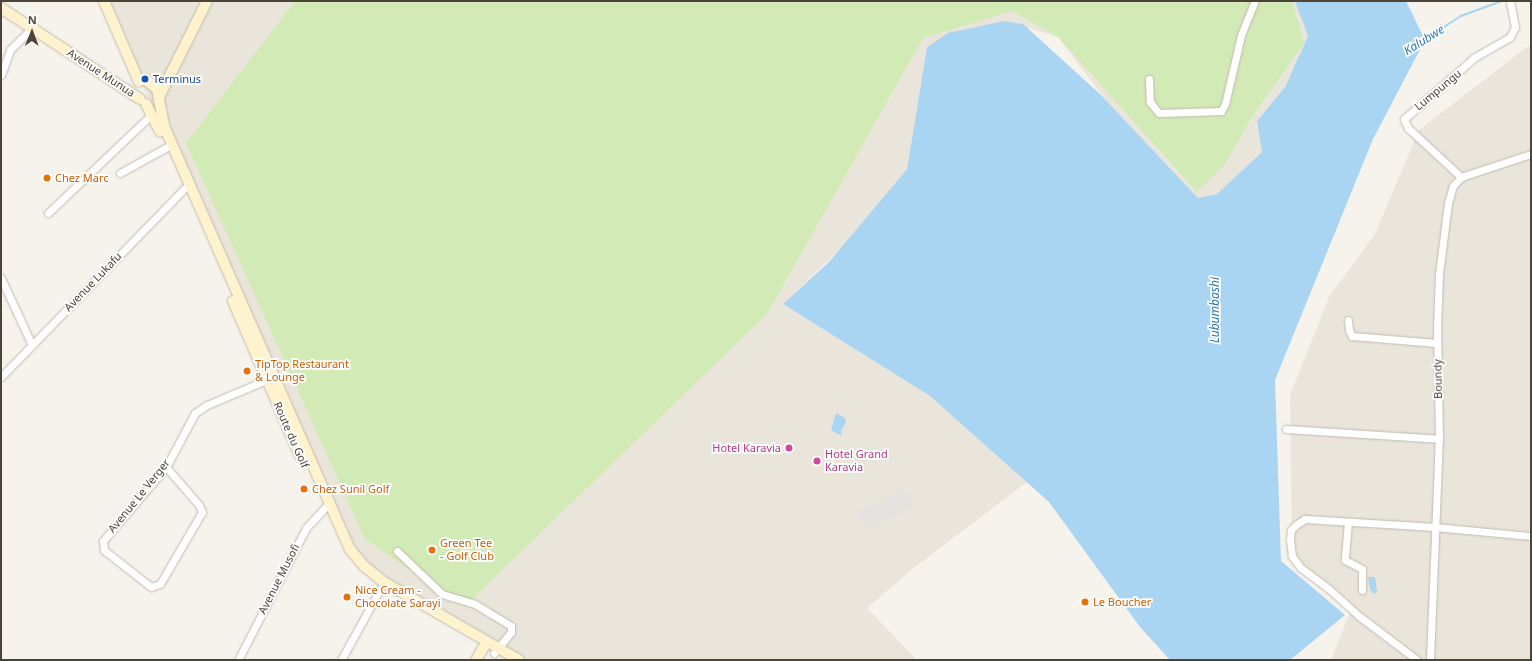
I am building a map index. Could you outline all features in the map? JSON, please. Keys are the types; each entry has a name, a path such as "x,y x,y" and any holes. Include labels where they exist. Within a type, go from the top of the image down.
{"main road":[{"path":"104,1 130,62 131,69 142,81 155,85 164,126 187,186"},
{"path":"142,81 136,91 142,101 153,105 158,98 207,1"},
{"name":"Avenue Munua","path":"1,8 122,86 142,101"},
{"path":"122,86 169,74"},
{"name":"Route du Golf","path":"142,101 152,114 187,186 349,559 382,585 496,651 507,660"},
{"path":"476,660 485,645"},
{"path":"496,651 519,660"}],"street":[{"path":"1149,79 1150,102 1158,113 1221,111 1226,104 1241,34 1256,1"},
{"name":"Lumpungu","path":"1461,177 1408,128 1404,119 1475,57 1510,37 1515,22 1510,1"},
{"path":"1,75 10,50 32,28"},
{"path":"48,213 152,114"},
{"path":"120,173 167,147"},
{"path":"1461,177 1531,154"},
{"name":"Boundy","path":"1430,660 1439,439 1437,343 1442,233 1450,194 1455,183 1461,177"},
{"name":"Avenue Lukafu","path":"1,377 187,186"},
{"path":"1,278 32,345"},
{"path":"1348,320 1349,330 1352,336 1437,343"},
{"name":"Avenue Le Verger","path":"166,467 199,505 202,512 160,584 149,586 104,550 103,541 166,467 199,410 270,378"},
{"path":"1286,429 1439,439"},
{"name":"Avenue Musofi","path":"238,660 306,528 326,505"},
{"path":"1418,660 1359,616 1329,589 1300,567 1293,558 1290,539 1291,530 1305,519 1435,527 1531,536"},
{"path":"1348,522 1346,560 1362,569 1362,590"},
{"path":"397,551 442,594 454,599 471,602 511,626 511,632 496,651"},
{"path":"341,660 382,585"}],"shaded area":[{"path":"105,1 1340,1 1308,36 1285,87 1257,121 1262,152 1217,194 1198,198 1104,98 1058,37 1004,21 927,47 907,169 839,250 783,304 930,396 1027,482 911,570 867,608 917,660 525,660 384,582 345,541"},
{"path":"1531,44 1531,660 1331,660 1353,605 1292,556 1290,395 1329,297 1375,234 1419,130"},
{"path":"904,488 915,508 865,529 857,510 882,500"}],"green space":[{"path":"295,1 1292,1 1304,43 1252,117 1225,164 1197,192 1058,37 1012,11 923,38 767,314 464,607 365,539 186,143"}],"water":[{"name":"Lubumbashi","path":"1295,1 1406,1 1425,40 1373,139 1275,380 1281,561 1345,615 1290,660 1170,660 1140,627 1049,502 930,396 783,304 829,262 907,169 927,47 948,33 1004,21 1023,24 1101,95 1198,198 1217,194 1262,152 1257,121 1285,87 1308,36"},
{"path":"836,413 845,418 846,423 841,430 842,436 831,430"},
{"path":"1368,577 1375,577 1377,592 1374,594 1370,589"}],"waterway":[{"name":"Kalubwe","path":"1424,40 1461,16 1502,1"}],"place":[{"name":"Terminus","path":"145,79"},
{"name":"Chez Marc","path":"47,178"},
{"name":"TipTop Restaurant & Lounge","path":"247,371"},
{"name":"Hotel Karavia","path":"789,448"},
{"name":"Hotel Grand Karavia","path":"817,461"},
{"name":"Chez Sunil Golf","path":"304,489"},
{"name":"Green Tee - Golf Club","path":"432,550"},
{"name":"Nice Cream - Chocolate Sarayi","path":"347,597"},
{"name":"Le Boucher","path":"1085,602"}]}
